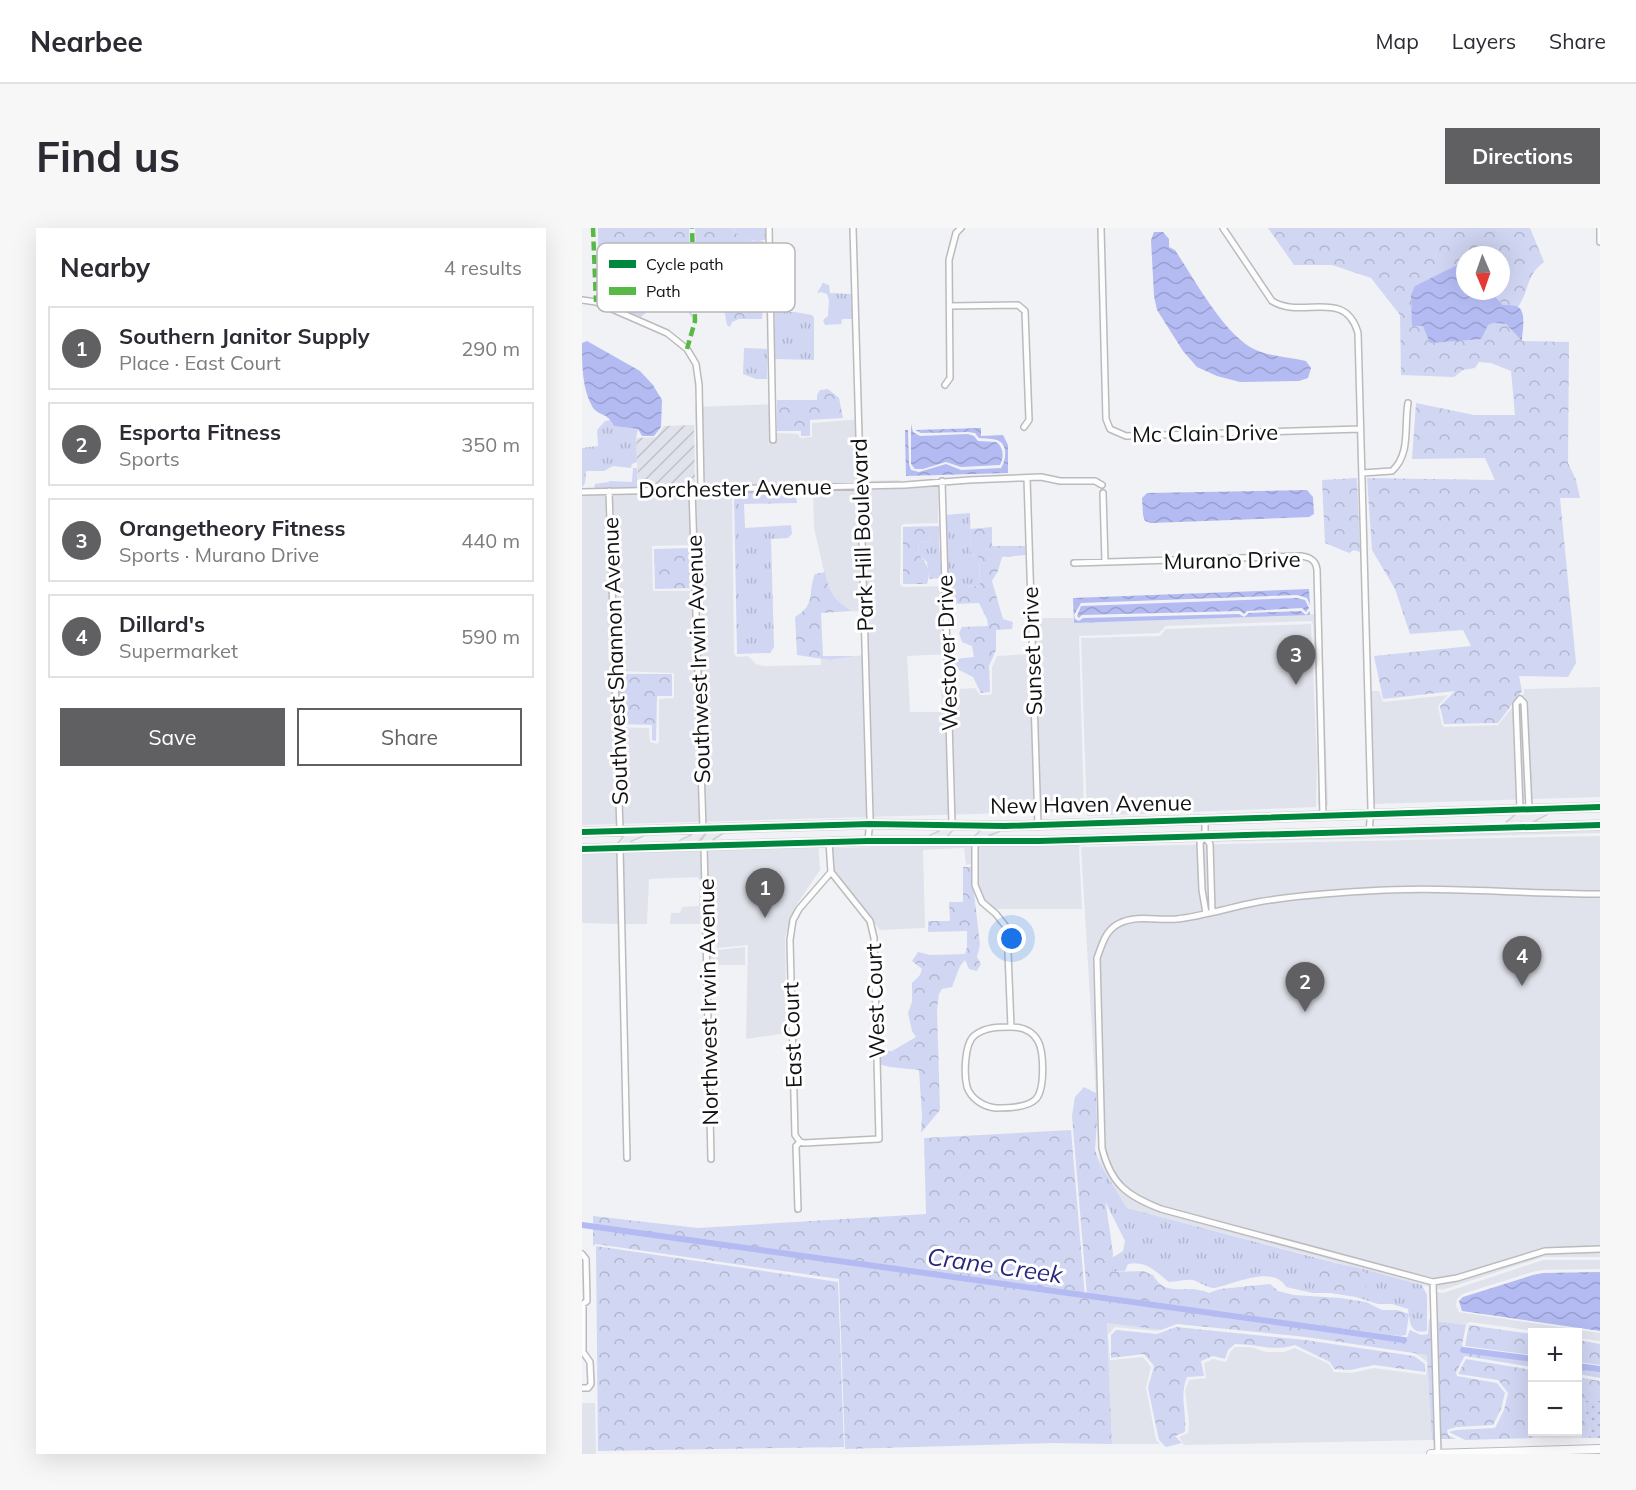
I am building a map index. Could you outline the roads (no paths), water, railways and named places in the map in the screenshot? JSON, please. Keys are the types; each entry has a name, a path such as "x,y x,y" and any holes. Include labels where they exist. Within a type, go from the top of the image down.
{"main road":[{"name":"New Haven Avenue","path":"582,832 870,824 1005,826 1600,807"},
{"path":"1522,827 1532,816 1550,808"},
{"path":"1506,828 1515,823 1525,809"},
{"path":"927,841 942,836 952,824"},
{"name":"New Haven Avenue","path":"582,849 868,841 975,842 1205,837 1600,825"},
{"path":"975,842 987,831 1005,826"},
{"path":"677,846 694,839 703,828"},
{"path":"704,845 710,836 724,828"},
{"path":"620,848 629,837 644,830"}],"street":[{"path":"769,228 769,243"},
{"name":"Park Hill Boulevard","path":"853,228 870,824 868,841"},
{"path":"945,385 950,378 949,260 956,233 961,228"},
{"name":"Mc Clain Drive","path":"1101,228 1106,419 1110,429 1126,436 1360,429"},
{"path":"1223,228 1272,301 1290,308 1334,307 1350,315 1356,323 1362,473 1370,832"},
{"path":"1600,228 1600,242"},
{"path":"582,300 597,302"},
{"path":"950,306 1018,305 1025,311 1029,420 1024,427"},
{"path":"619,312 668,333 687,349 696,364 699,385 701,488"},
{"path":"771,312 773,440"},
{"path":"1362,473 1392,471 1401,464 1406,441 1405,419 1408,403"},
{"name":"Dorchester Avenue","path":"582,492 860,486 1041,477 1060,482 1095,481 1102,485"},
{"name":"Sunset Drive","path":"1027,478 1038,825"},
{"name":"Westover Drive","path":"942,481 952,824"},
{"name":"Southwest Irwin Avenue","path":"692,489 703,828"},
{"name":"Southwest Shannon Avenue","path":"609,491 620,831"},
{"path":"1103,493 1105,562"},
{"name":"Murano Drive","path":"1074,562 1301,556 1313,560 1317,570 1323,816"},
{"path":"1520,699 1524,704 1525,809 1516,704 1520,699"},
{"path":"1204,820 1205,837 1210,844 1209,912"},
{"path":"1205,837 1200,842 1202,890 1209,912"},
{"path":"829,842 831,872"},
{"path":"975,842 975,885 982,902 1007,928 1011,1027"},
{"name":"Northwest Irwin Avenue","path":"704,845 711,1159"},
{"path":"620,848 627,1158"},
{"name":"West Court","path":"800,1142 879,1139 874,938 870,921 831,872"},
{"name":"East Court","path":"798,1209 796,1148 800,1142 795,1135 790,940 793,920 799,909 831,872"},
{"path":"1600,894 1478,890 1367,891 1259,902 1176,919 1130,920 1114,927 1104,938 1097,958 1101,1140 1107,1167 1122,1188 1140,1201 1161,1209 1433,1282 1457,1278 1483,1268 1545,1251 1600,1249"},
{"path":"1011,1027 1030,1031 1039,1042 1042,1085 1036,1098 1024,1106 994,1108 977,1102 968,1088 966,1048 973,1036 988,1028 1011,1027"},
{"path":"582,1254 586,1259 587,1300 583,1304 583,1352 590,1362 591,1384 588,1388 582,1388"},
{"path":"1433,1282 1438,1454"},
{"path":"1431,1454 1600,1449"}],"water":[{"path":"1154,232 1163,232 1169,239 1169,247 1175,250 1211,306 1233,333 1256,350 1306,361 1311,368 1308,378 1299,381 1240,382 1217,376 1197,367 1183,351 1157,310 1151,240"},
{"path":"1456,266 1456,300 1498,300 1503,305 1518,307 1523,318 1522,341 1506,324 1494,323 1488,325 1481,339 1430,343 1423,326 1412,326 1411,295 1415,286"},
{"path":"587,341 640,371 653,385 662,400 661,427 654,436 642,436 638,429 614,426 609,419 593,408 589,401 583,369 582,343"},
{"path":"911,424 913,432 920,436 968,434 974,436 978,441 996,442 1002,450 1000,465 961,467 946,462 915,469 911,464"},
{"path":"981,428 981,436 1003,435 1008,445 1008,473 906,476 905,430 908,430 911,470 919,472 946,464 961,470 1001,468 1005,450 1002,443 997,440 979,438 975,433 968,432 921,433 915,430"},
{"path":"1307,490 1313,497 1314,514 1309,517 1151,523 1145,521 1143,515 1142,498 1147,493"},
{"path":"1309,589 1310,605 1307,598 1297,595 1081,603 1074,615 1079,621 1083,618 1239,614 1244,617 1249,613 1301,611 1306,615 1310,611 1310,615 1074,623 1073,598"},
{"path":"1297,598 1305,600 1309,608 1306,612 1302,608 1247,611 1244,614 1240,611 1082,615 1079,618 1077,616 1081,606"},
{"path":"1600,1272 1600,1331 1462,1311 1459,1301 1463,1297 1543,1273"}],"waterway":[{"name":"Crane Creek","path":"582,1225 1404,1340"},
{"name":"Crane Creek","path":"1463,1350 1528,1358"},
{"name":"Crane Creek","path":"1582,1367 1600,1369"}],"place":[{"name":"Orangetheory Fitness","path":"1296,685"},
{"name":"Southern Janitor Supply","path":"765,918"},
{"name":"Dillard's","path":"1522,986"},
{"name":"Esporta Fitness","path":"1305,1012"}]}
